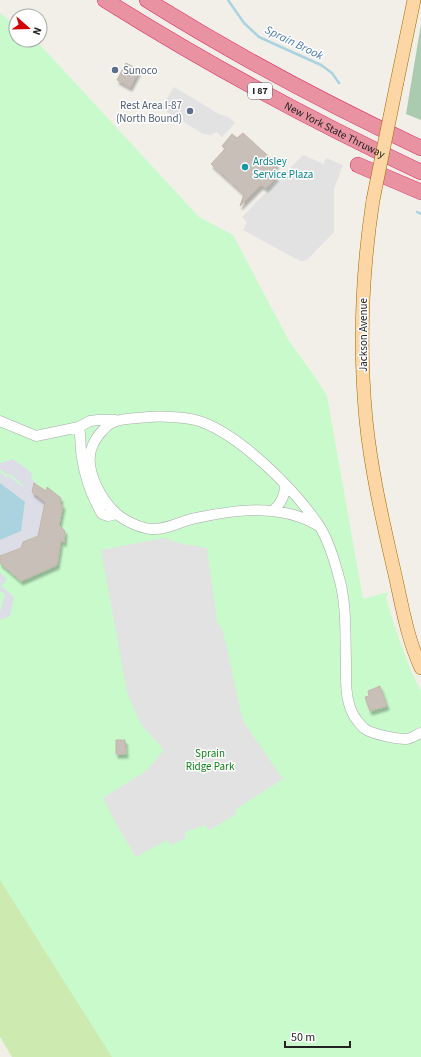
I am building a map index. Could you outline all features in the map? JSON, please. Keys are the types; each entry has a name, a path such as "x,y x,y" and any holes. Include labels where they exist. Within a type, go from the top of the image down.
{"highway":[{"name":"New York State Thruway","path":"105,0 185,49 268,96 345,136 421,172"},
{"name":"New York State Thruway","path":"147,0 209,37 285,79 347,112 421,148"},
{"path":"358,165 421,192"}],"main road":[{"name":"Jackson Avenue","path":"414,0 373,200 367,239 364,275 362,362 366,420 373,472 407,626 421,668"}],"street":[{"path":"0,421 36,436 79,427 98,420 159,416 200,421 218,429 244,447 284,484 299,500 319,526 339,576 345,612 346,689 352,712 364,729 385,736 408,739 421,733"},
{"path":"115,420 98,436 91,450 91,474 101,494 117,514 134,524 150,529 169,528 194,518 256,509 274,510 300,516 319,526"},
{"path":"79,427 82,457 89,486 95,502 102,514 108,516 117,514"},
{"path":"274,510 284,497 284,484"}],"green space":[{"name":"Sprain Ridge Park","path":"0,13 8,20 8,48 43,48 199,217 233,235 289,341 327,396 363,599 388,592 386,598 394,625 411,671 421,691 421,1057 112,1057 0,880"},
{"path":"421,24 421,120 406,114"},
{"path":"0,847 126,1057 12,1057 0,1037"}],"shaded area":[{"name":"Rest Area I-87 (North Bound)","path":"174,87 219,114 230,118 235,123 222,137 217,132 211,135 203,134 161,108"},
{"path":"303,155 324,164 326,158 343,165 334,189 334,232 308,259 300,261 243,230 247,222 242,217"},
{"path":"13,459 32,473 31,479 36,483 35,489 47,500 41,534 24,541 24,547 0,556 0,540 21,531 25,503 0,483 0,472 6,477 9,476 23,487 23,485 10,474 7,475 0,469 0,463"},
{"path":"164,538 178,543 207,548 217,622 223,631 243,721 283,779 236,809 235,815 209,830 205,825 185,832 186,838 170,845 167,840 136,857 103,798 146,771 164,750 140,723 127,692 101,550"},
{"path":"0,573 7,579 1,586 14,597 10,616 0,620 0,612 5,594 0,591"}],"water":[{"path":"0,483 25,502 21,531 0,540"}],"building":[{"path":"126,63 139,70 130,87 117,80"},
{"name":"Ardsley Service Plaza","path":"243,133 277,164 271,171 276,177 266,188 261,185 240,206 244,194 211,164 225,149 222,146 232,134 237,138"},
{"path":"34,483 46,491 47,487 61,498 60,504 63,505 59,525 65,531 64,543 61,540 57,565 21,581 0,563 0,556 21,548 23,542 38,536 45,502 32,492"},
{"path":"380,686 387,706 370,711 365,697 369,696 368,691"},
{"path":"116,740 125,740 126,754 116,754"}],"waterway":[{"name":"Sprain Brook","path":"228,0 244,23 259,37 321,65 332,73 339,83"},
{"name":"Sprain Brook","path":"417,212 421,214"}],"place":[{"name":"Sunoco","path":"115,70"},
{"name":"Rest Area I-87 (North Bound)","path":"190,111"},
{"name":"Ardsley Service Plaza","path":"245,167"}]}
